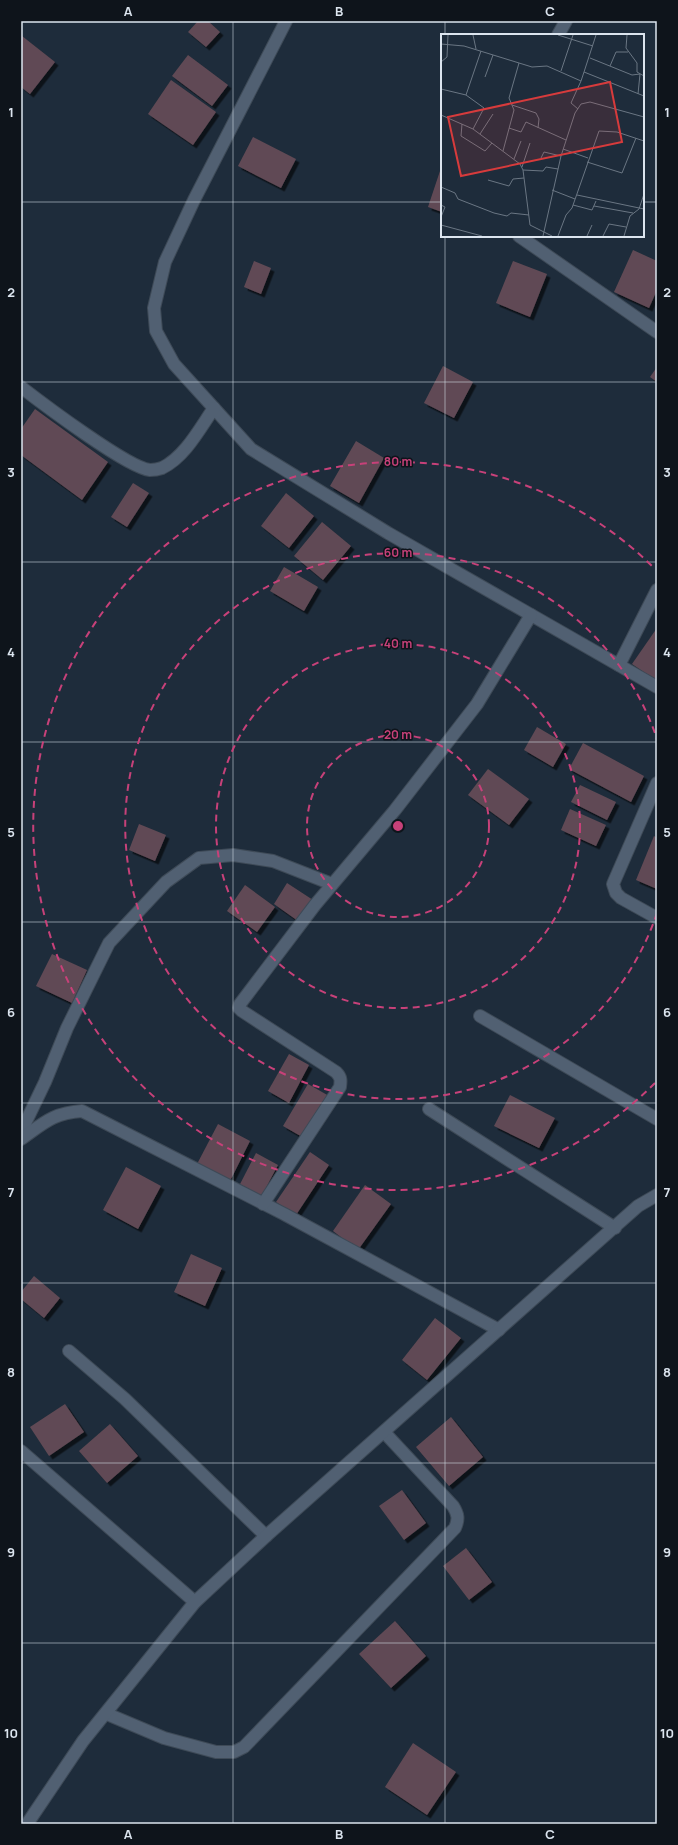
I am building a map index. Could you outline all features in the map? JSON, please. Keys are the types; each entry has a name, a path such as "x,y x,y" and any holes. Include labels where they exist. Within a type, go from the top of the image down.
{"street":[{"path":"286,21 191,206 165,262 154,308 156,330 174,364 252,449 388,533 657,687"},
{"path":"559,34 566,21"},
{"path":"520,237 657,332"},
{"path":"21,387 112,451 136,466 150,470 162,468 182,453 214,408"},
{"path":"619,665 657,590"},
{"path":"264,1204 340,1087 341,1081 340,1076 336,1072 242,1011 239,1008 240,1004 332,884 395,810 477,704 531,615"},
{"path":"657,783 613,884 616,893 621,898 657,918"},
{"path":"21,1132 45,1082 67,1028 109,943 166,882 200,858 233,855 272,861 332,884"},
{"path":"480,1016 657,1119"},
{"path":"429,1109 615,1228"},
{"path":"21,1139 52,1118 66,1112 82,1111 264,1204 499,1330"},
{"path":"27,1824 83,1741 107,1714 195,1602 266,1536 638,1206 657,1194"},
{"path":"69,1351 125,1399 266,1536"},
{"path":"107,1714 164,1738 216,1752 234,1752 244,1747 455,1528 458,1521 458,1513 453,1506 384,1432"},
{"path":"21,1451 195,1602"}],"building":[{"path":"198,21 208,21 220,32 206,47 188,32"},
{"path":"22,36 55,62 30,94 21,87"},
{"path":"188,55 228,85 212,106 172,76"},
{"path":"171,80 216,112 193,145 148,114"},
{"path":"253,137 296,159 281,188 238,166"},
{"path":"441,168 441,212 428,207"},
{"path":"633,250 657,261 657,290 649,308 614,292"},
{"path":"254,261 271,268 261,294 244,287"},
{"path":"513,261 547,274 530,317 496,303"},
{"path":"443,366 473,382 454,418 424,403"},
{"path":"657,367 657,382 650,377"},
{"path":"35,409 108,462 82,500 21,455 21,429"},
{"path":"356,441 384,458 359,503 330,486"},
{"path":"133,483 149,493 127,527 111,517"},
{"path":"286,493 314,516 289,548 261,526"},
{"path":"322,522 351,546 323,580 294,556"},
{"path":"284,567 318,587 304,611 270,591"},
{"path":"657,628 657,681 632,664"},
{"path":"537,727 566,744 553,767 524,750"},
{"path":"583,743 644,776 631,802 569,769"},
{"path":"488,769 529,799 509,825 468,795"},
{"path":"580,785 616,802 607,820 571,802"},
{"path":"570,809 606,825 596,846 561,830"},
{"path":"139,824 166,835 155,861 129,850"},
{"path":"654,836 657,838 657,889 636,880"},
{"path":"287,883 313,900 298,921 274,904"},
{"path":"245,885 275,907 257,932 227,911"},
{"path":"52,954 87,970 72,1003 36,986"},
{"path":"289,1054 309,1065 289,1103 268,1091"},
{"path":"308,1084 329,1096 304,1138 283,1126"},
{"path":"510,1095 555,1118 539,1148 494,1126"},
{"path":"218,1124 250,1141 229,1183 196,1166"},
{"path":"310,1152 329,1165 296,1215 276,1202"},
{"path":"256,1153 278,1165 260,1199 238,1188"},
{"path":"126,1167 161,1186 138,1229 103,1210"},
{"path":"365,1185 391,1204 358,1250 333,1231"},
{"path":"191,1254 222,1268 205,1306 174,1292"},
{"path":"34,1276 60,1298 44,1318 21,1299 21,1292"},
{"path":"435,1318 461,1338 427,1380 402,1360"},
{"path":"65,1404 84,1432 49,1456 30,1427"},
{"path":"451,1417 483,1457 449,1486 416,1447"},
{"path":"110,1424 138,1456 107,1483 79,1451"},
{"path":"402,1490 426,1523 404,1540 379,1506"},
{"path":"466,1548 492,1582 469,1600 443,1566"},
{"path":"395,1621 426,1656 391,1688 359,1654"},
{"path":"413,1743 456,1772 427,1815 385,1787"}]}
